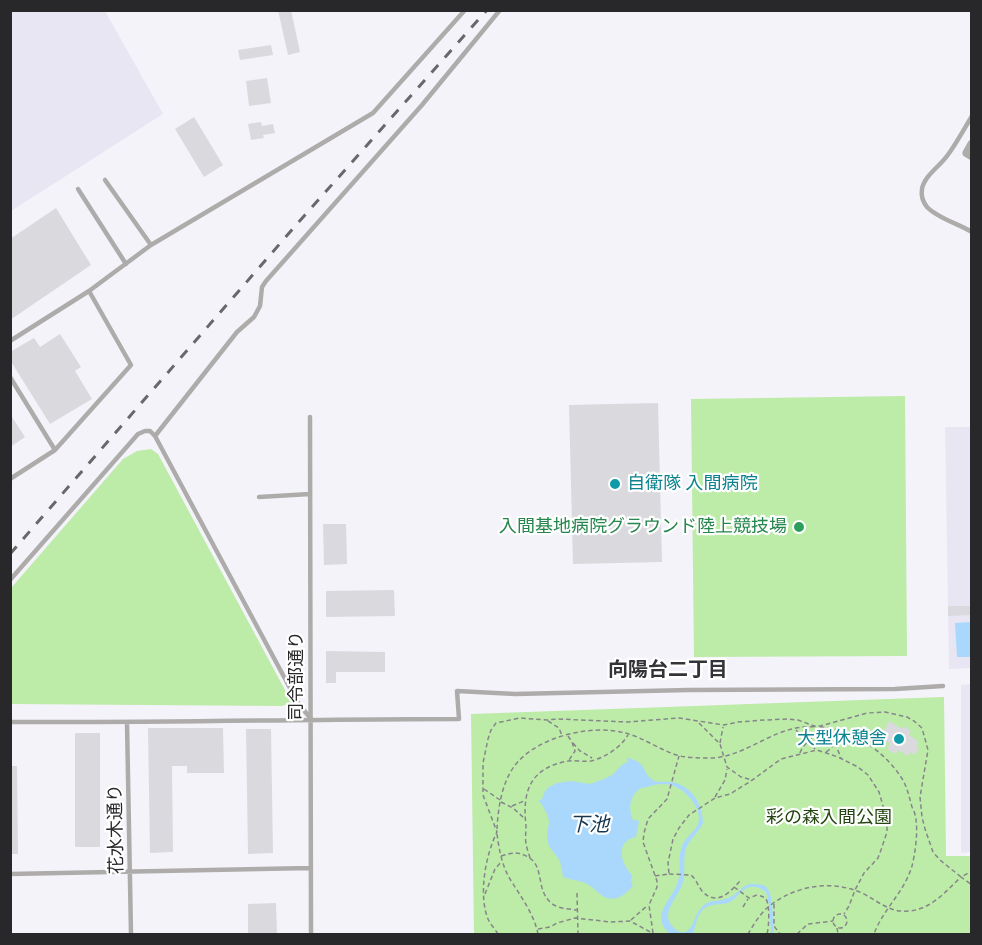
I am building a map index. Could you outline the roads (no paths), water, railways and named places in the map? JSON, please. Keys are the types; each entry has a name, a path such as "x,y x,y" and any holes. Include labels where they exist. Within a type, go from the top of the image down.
{"street":[{"path":"972,144 967,153 972,156"}],"lane":[{"path":"10,340 89,291 151,245 373,113 465,10"},
{"path":"155,436 237,332 254,317 260,306 262,287 266,281 422,105 500,10"},
{"path":"972,116 948,156 925,181 922,190 923,200 928,208 972,232"},
{"path":"105,180 151,245"},
{"path":"78,189 126,264"},
{"path":"10,479 55,450 131,365 89,291"},
{"path":"10,377 55,450"},
{"name":"司令部通り","path":"310,417 311,934"},
{"path":"10,580 138,434 150,431 155,436 298,703 311,719"},
{"path":"259,496 310,494"},
{"path":"10,722 459,719 457,691 515,694 943,687"},
{"name":"花水木通り","path":"127,723 131,934"},
{"path":"10,874 310,868"}],"water":[{"path":"971,622 971,657 957,657 955,623"},
{"name":"下池","path":"629,758 640,764 653,780 678,784 690,791 701,809 703,823 687,846 683,882 669,911 669,922 673,927 685,932 691,927 700,909 706,904 728,898 747,885 756,884 765,886 770,895 774,934 769,934 771,932 766,892 755,887 745,889 728,903 704,909 699,914 692,934 670,934 664,927 661,920 662,913 677,885 682,846 697,827 699,818 697,809 689,797 671,785 660,784 641,788 632,798 630,806 632,819 639,821 636,837 629,839 622,848 622,859 632,875 633,886 626,893 610,899 585,883 563,877 560,861 549,846 547,814 538,801 542,799 549,787 557,783 571,781 590,784 604,779 628,762"}],"railway":[{"path":"10,554 487,10"}],"place":[{"name":"自衛隊 入間病院","path":"615,484"},
{"name":"入間基地病院グラウンド陸上競技場","path":"799,527"},
{"name":"大型休憩舎","path":"899,739"}],"district":[{"name":"向陽台二丁目","path":"668,670"}],"park label":[{"name":"彩の森入間公園","path":"829,818"}]}
